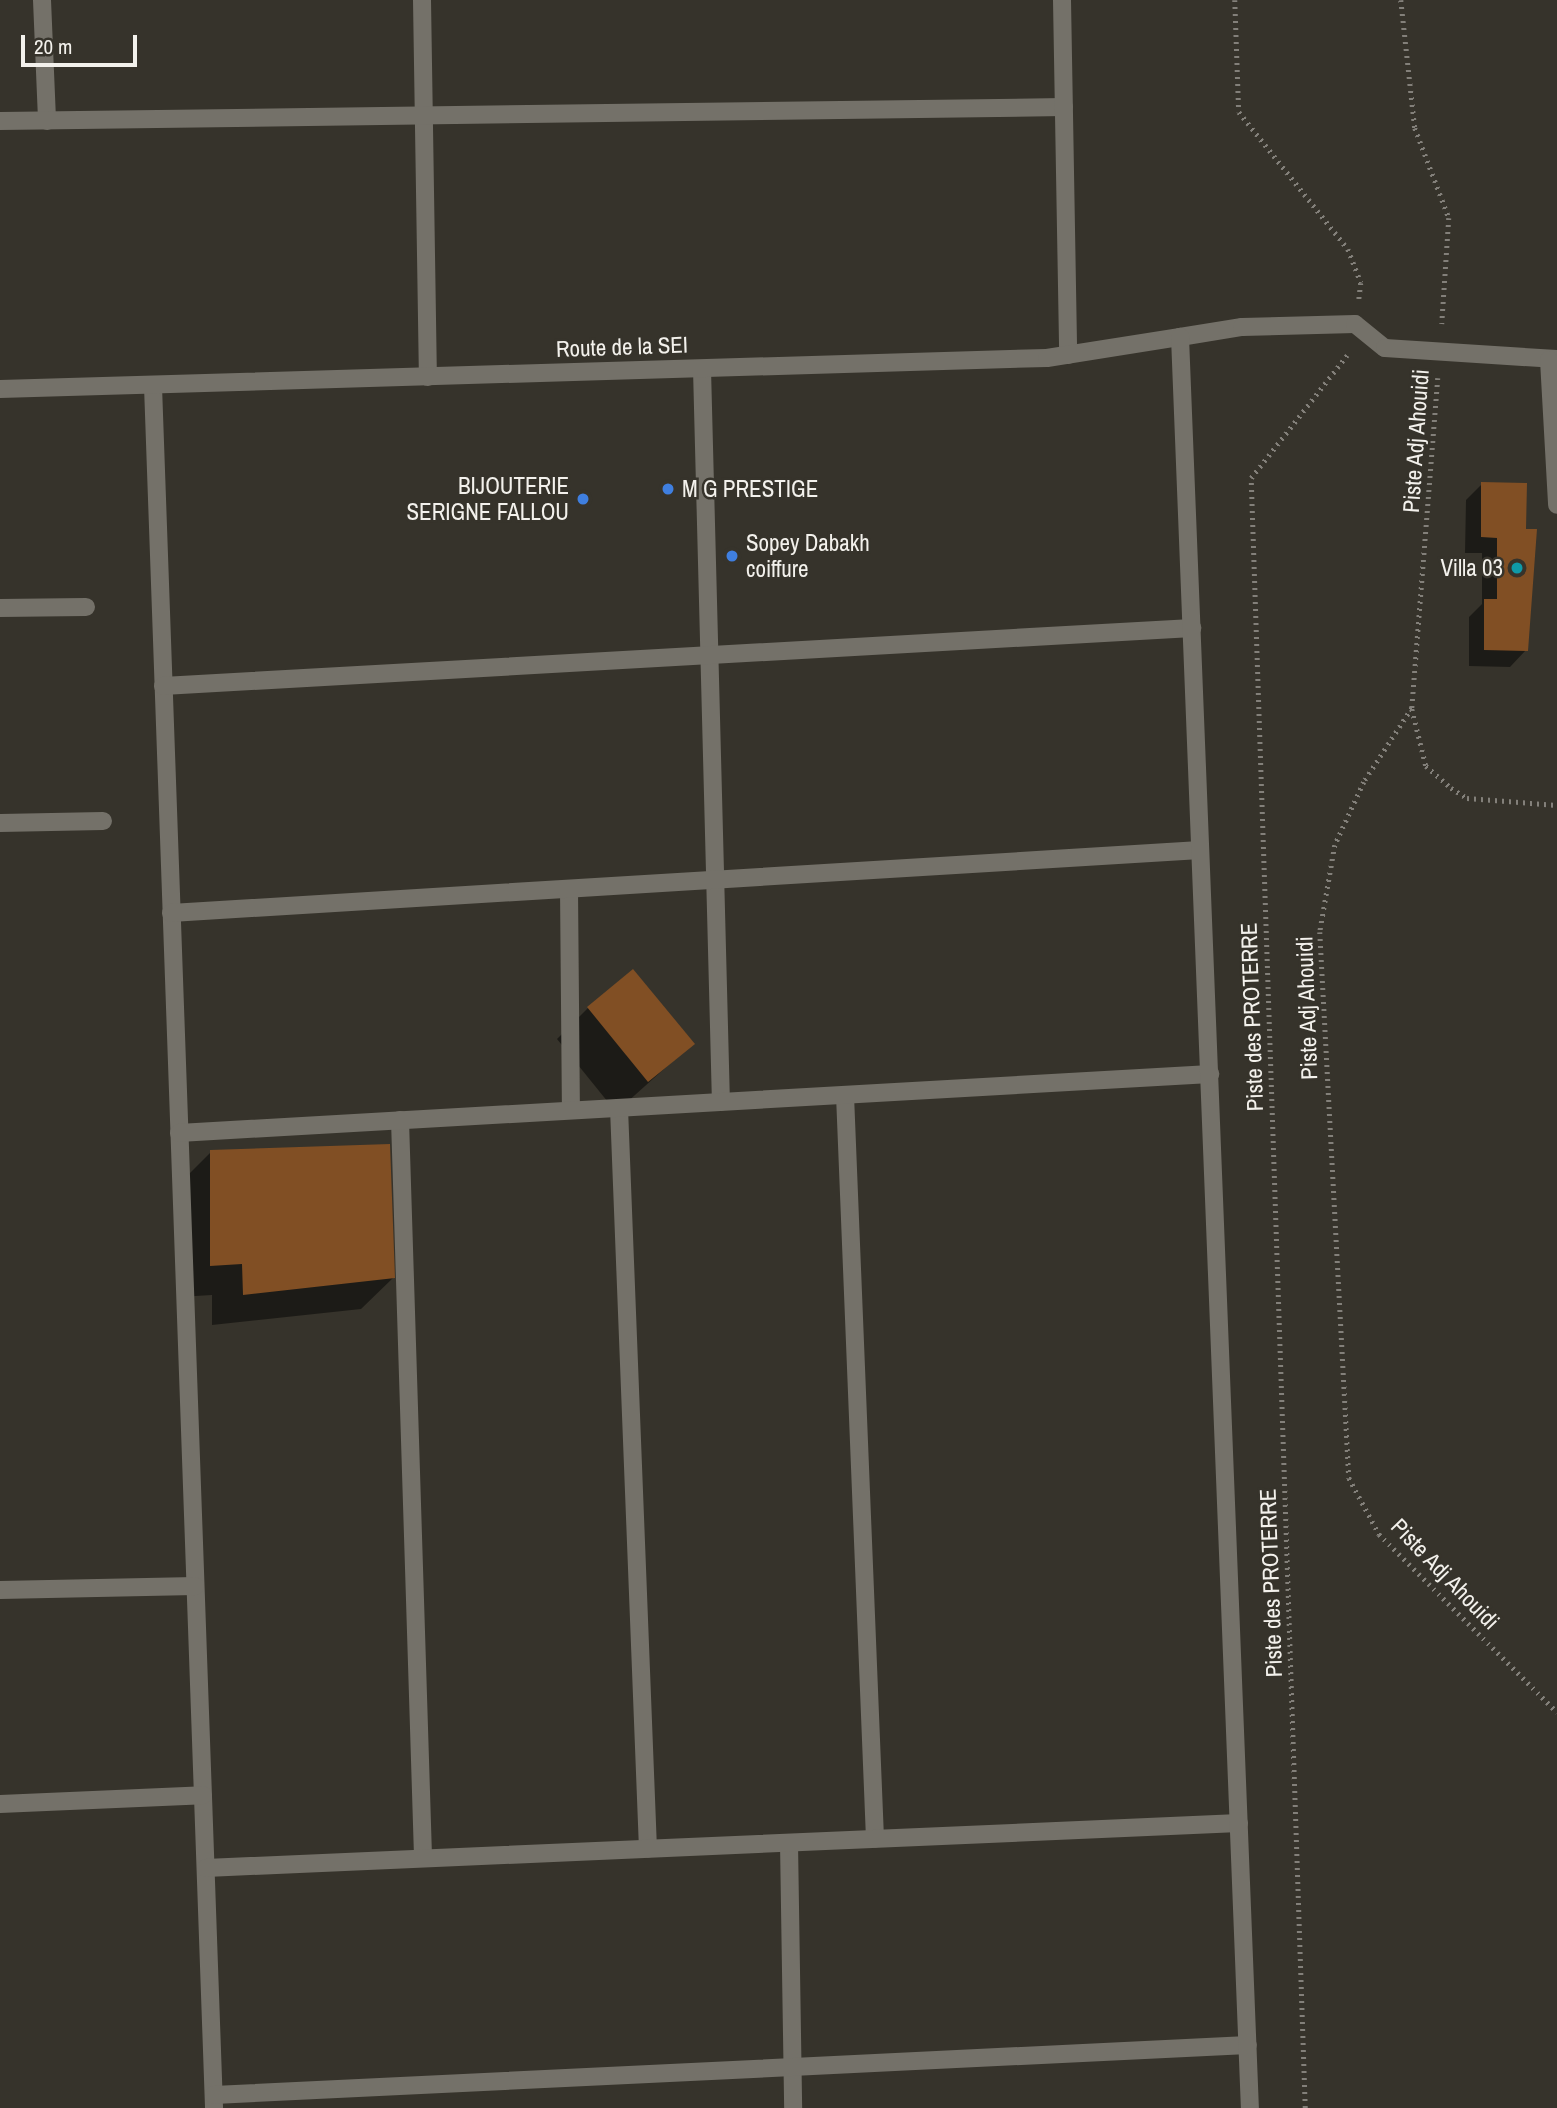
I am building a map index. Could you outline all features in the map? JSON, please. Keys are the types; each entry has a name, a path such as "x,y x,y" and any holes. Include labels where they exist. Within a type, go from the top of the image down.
{"street":[{"path":"42,0 47,121"},
{"path":"422,0 428,377"},
{"path":"1062,0 1068,355"},
{"path":"0,121 1064,107"},
{"path":"1355,324 1385,348 1440,355 1553,359 1557,505"},
{"name":"Route de la SEI","path":"0,389 702,369 1068,355 1242,327 1355,324"},
{"path":"1180,337 1250,2108"},
{"path":"702,369 721,1102"},
{"path":"153,386 214,2101 792,2067 1248,2045"},
{"path":"0,608 86,607"},
{"path":"163,686 1192,628"},
{"path":"0,823 103,821"},
{"path":"171,913 1200,850"},
{"path":"569,889 571,1111"},
{"path":"179,1133 1210,1074"},
{"path":"845,1095 875,1839"},
{"path":"619,1108 648,1848"},
{"path":"400,1120 423,1858"},
{"path":"0,1590 195,1586"},
{"path":"0,1804 203,1795"},
{"path":"205,1868 1239,1823"},
{"path":"789,1843 793,2108"}],"path":[{"name":"Piste des PROTERRE","path":"1235,0 1239,112 1348,249 1361,283 1345,365 1251,478 1306,2108"},
{"name":"Piste Adj Ahouidi","path":"1401,0 1415,128 1449,218 1412,708 1364,782 1335,845 1320,932 1349,1478 1379,1534 1557,1712"},
{"path":"1412,708 1426,766 1451,788 1467,798 1557,805"}],"building":[{"name":"Villa 03","path":"1481,482 1527,483 1526,529 1537,529 1528,651 1484,650 1484,599 1497,599 1497,538 1481,537"},
{"path":"633,969 695,1044 648,1082 587,1007"},
{"path":"390,1144 395,1278 243,1295 242,1264 210,1266 210,1150"}],"place":[{"name":"M G PRESTIGE","path":"668,489"},
{"name":"BIJOUTERIE SERIGNE FALLOU","path":"583,499"},
{"name":"Sopey Dabakh coiffure","path":"732,556"},
{"name":"Villa 03","path":"1517,568"}]}
